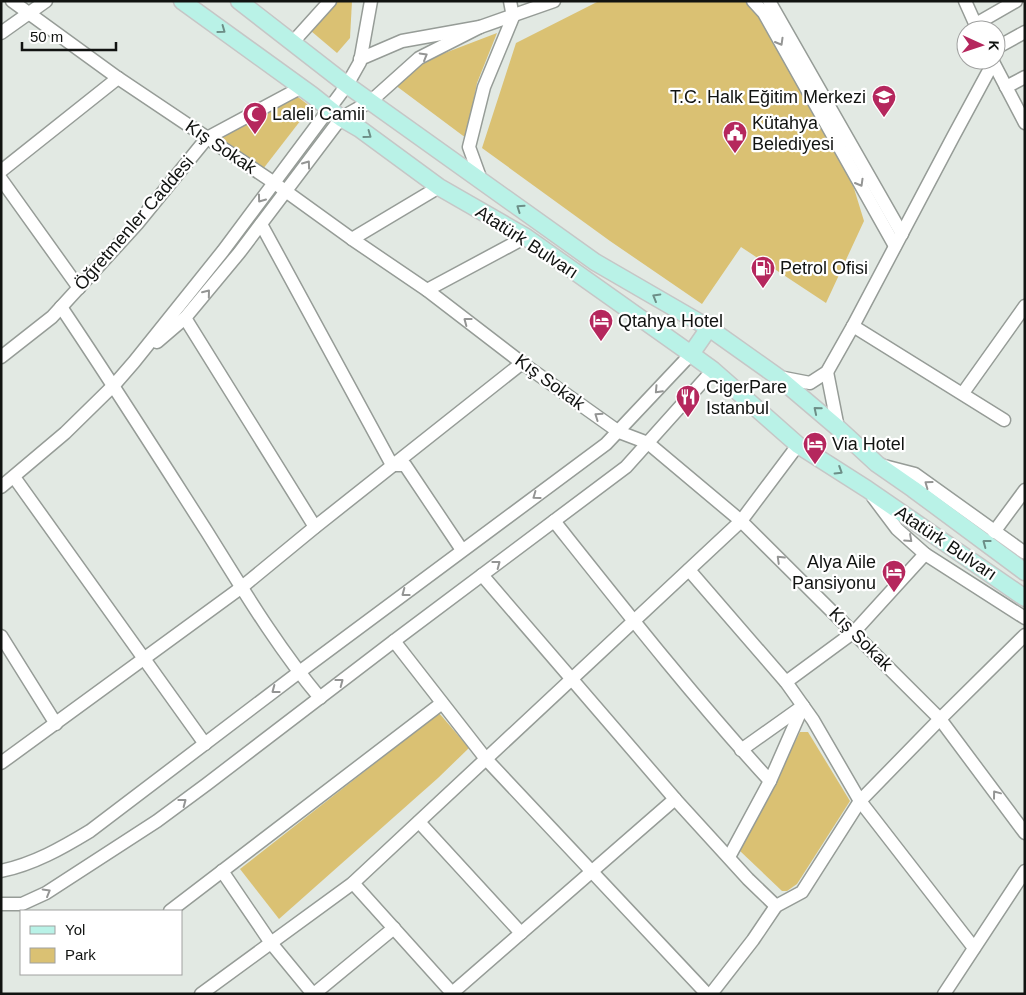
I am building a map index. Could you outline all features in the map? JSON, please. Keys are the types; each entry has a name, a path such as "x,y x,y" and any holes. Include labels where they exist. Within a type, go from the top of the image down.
{"main road":[{"name":"Atatürk Bulvarı","path":"182,1 439,187 526,237 691,354 713,370 798,445 867,489 1025,598"},
{"name":"Atatürk Bulvarı","path":"239,1 347,85 596,262 709,328 778,377 877,464 1025,572"},
{"path":"691,354 709,328"}],"street":[{"name":"Kış Sokak","path":"12,1 118,78 273,182 427,290 522,363 619,432 648,444 741,521 940,719 1025,833"},
{"path":"1,33 46,1"},
{"path":"293,42 330,1"},
{"path":"134,362 185,318 286,192 335,113 360,59 371,1"},
{"path":"481,180 469,147 484,87 513,17 510,1"},
{"path":"360,59 402,41 480,27 513,17 554,1"},
{"path":"753,1 764,13 895,246"},
{"path":"769,1 902,234"},
{"path":"965,1 974,20"},
{"path":"988,20 1016,1"},
{"path":"1,487 65,433 114,385 224,251 273,182 335,113 370,101 419,58 480,27"},
{"path":"1006,42 1025,32"},
{"path":"778,377 810,383 827,372 989,70"},
{"path":"997,70 1025,123"},
{"path":"1006,87 1025,77"},
{"path":"1,171 118,78"},
{"name":"Öğretmenler Caddesi","path":"3,353 52,317 137,224 206,138 302,87"},
{"path":"1,179 79,288"},
{"path":"352,239 439,187"},
{"path":"261,224 392,465"},
{"path":"427,290 526,237"},
{"path":"61,306 114,385 298,673 320,698"},
{"path":"963,393 1025,306"},
{"path":"185,318 315,526"},
{"path":"853,326 1004,420"},
{"path":"1,871 19,867 38,859 64,847 90,831 462,550 606,444 691,354"},
{"path":"1,764 242,587 315,526 522,363"},
{"path":"1,904 22,904 46,893 157,821 626,467 713,370"},
{"path":"827,372 838,428"},
{"path":"201,994 354,883 741,521 798,445"},
{"name":"Atatürk Bulvarı","path":"877,464 915,474 1025,553"},
{"path":"392,465 406,465 462,550"},
{"path":"14,477 205,744"},
{"name":"Atatürk Bulvarı","path":"867,489 897,529 925,554 1025,618"},
{"path":"994,532 1025,490"},
{"path":"554,521 741,750 770,781"},
{"path":"786,682 854,632 925,554"},
{"path":"689,570 786,682 813,720 860,801 974,948"},
{"path":"482,575 675,799 776,906"},
{"path":"711,994 753,940 776,906 802,892 860,801 1025,635"},
{"path":"1,636 56,724"},
{"path":"394,641 486,759 706,994"},
{"path":"171,910 442,703"},
{"path":"741,750 803,706"},
{"path":"729,857 770,781 803,706"},
{"path":"354,883 452,993 675,799"},
{"path":"419,822 521,933"},
{"path":"222,871 271,943 313,994 394,928"},
{"path":"944,994 1025,872"}],"green space":[{"path":"336,1 352,1 350,38 337,53 311,31"},
{"path":"599,1 748,1 764,13 849,172 864,221 826,303 741,247 702,304 610,241 482,148 516,43"},
{"path":"497,33 477,83 466,138 395,85 429,59"},
{"path":"294,94 311,107 263,169 217,138"},
{"path":"439,713 469,748 438,778 279,919 240,869"},
{"path":"800,732 808,732 850,801 797,884 787,891 782,891 740,851"}],"place":[{"name":"T.C. Halk Eğitim Merkezi","path":"884,118"},
{"name":"Laleli Camii","path":"255,135"},
{"name":"Kütahya Belediyesi","path":"735,154"},
{"name":"Petrol Ofisi","path":"763,289"},
{"name":"Qtahya Hotel","path":"601,342"},
{"name":"CigerPare Istanbul","path":"688,418"},
{"name":"Via Hotel","path":"815,465"},
{"name":"Alya Aile Pansiyonu","path":"894,593"}]}
